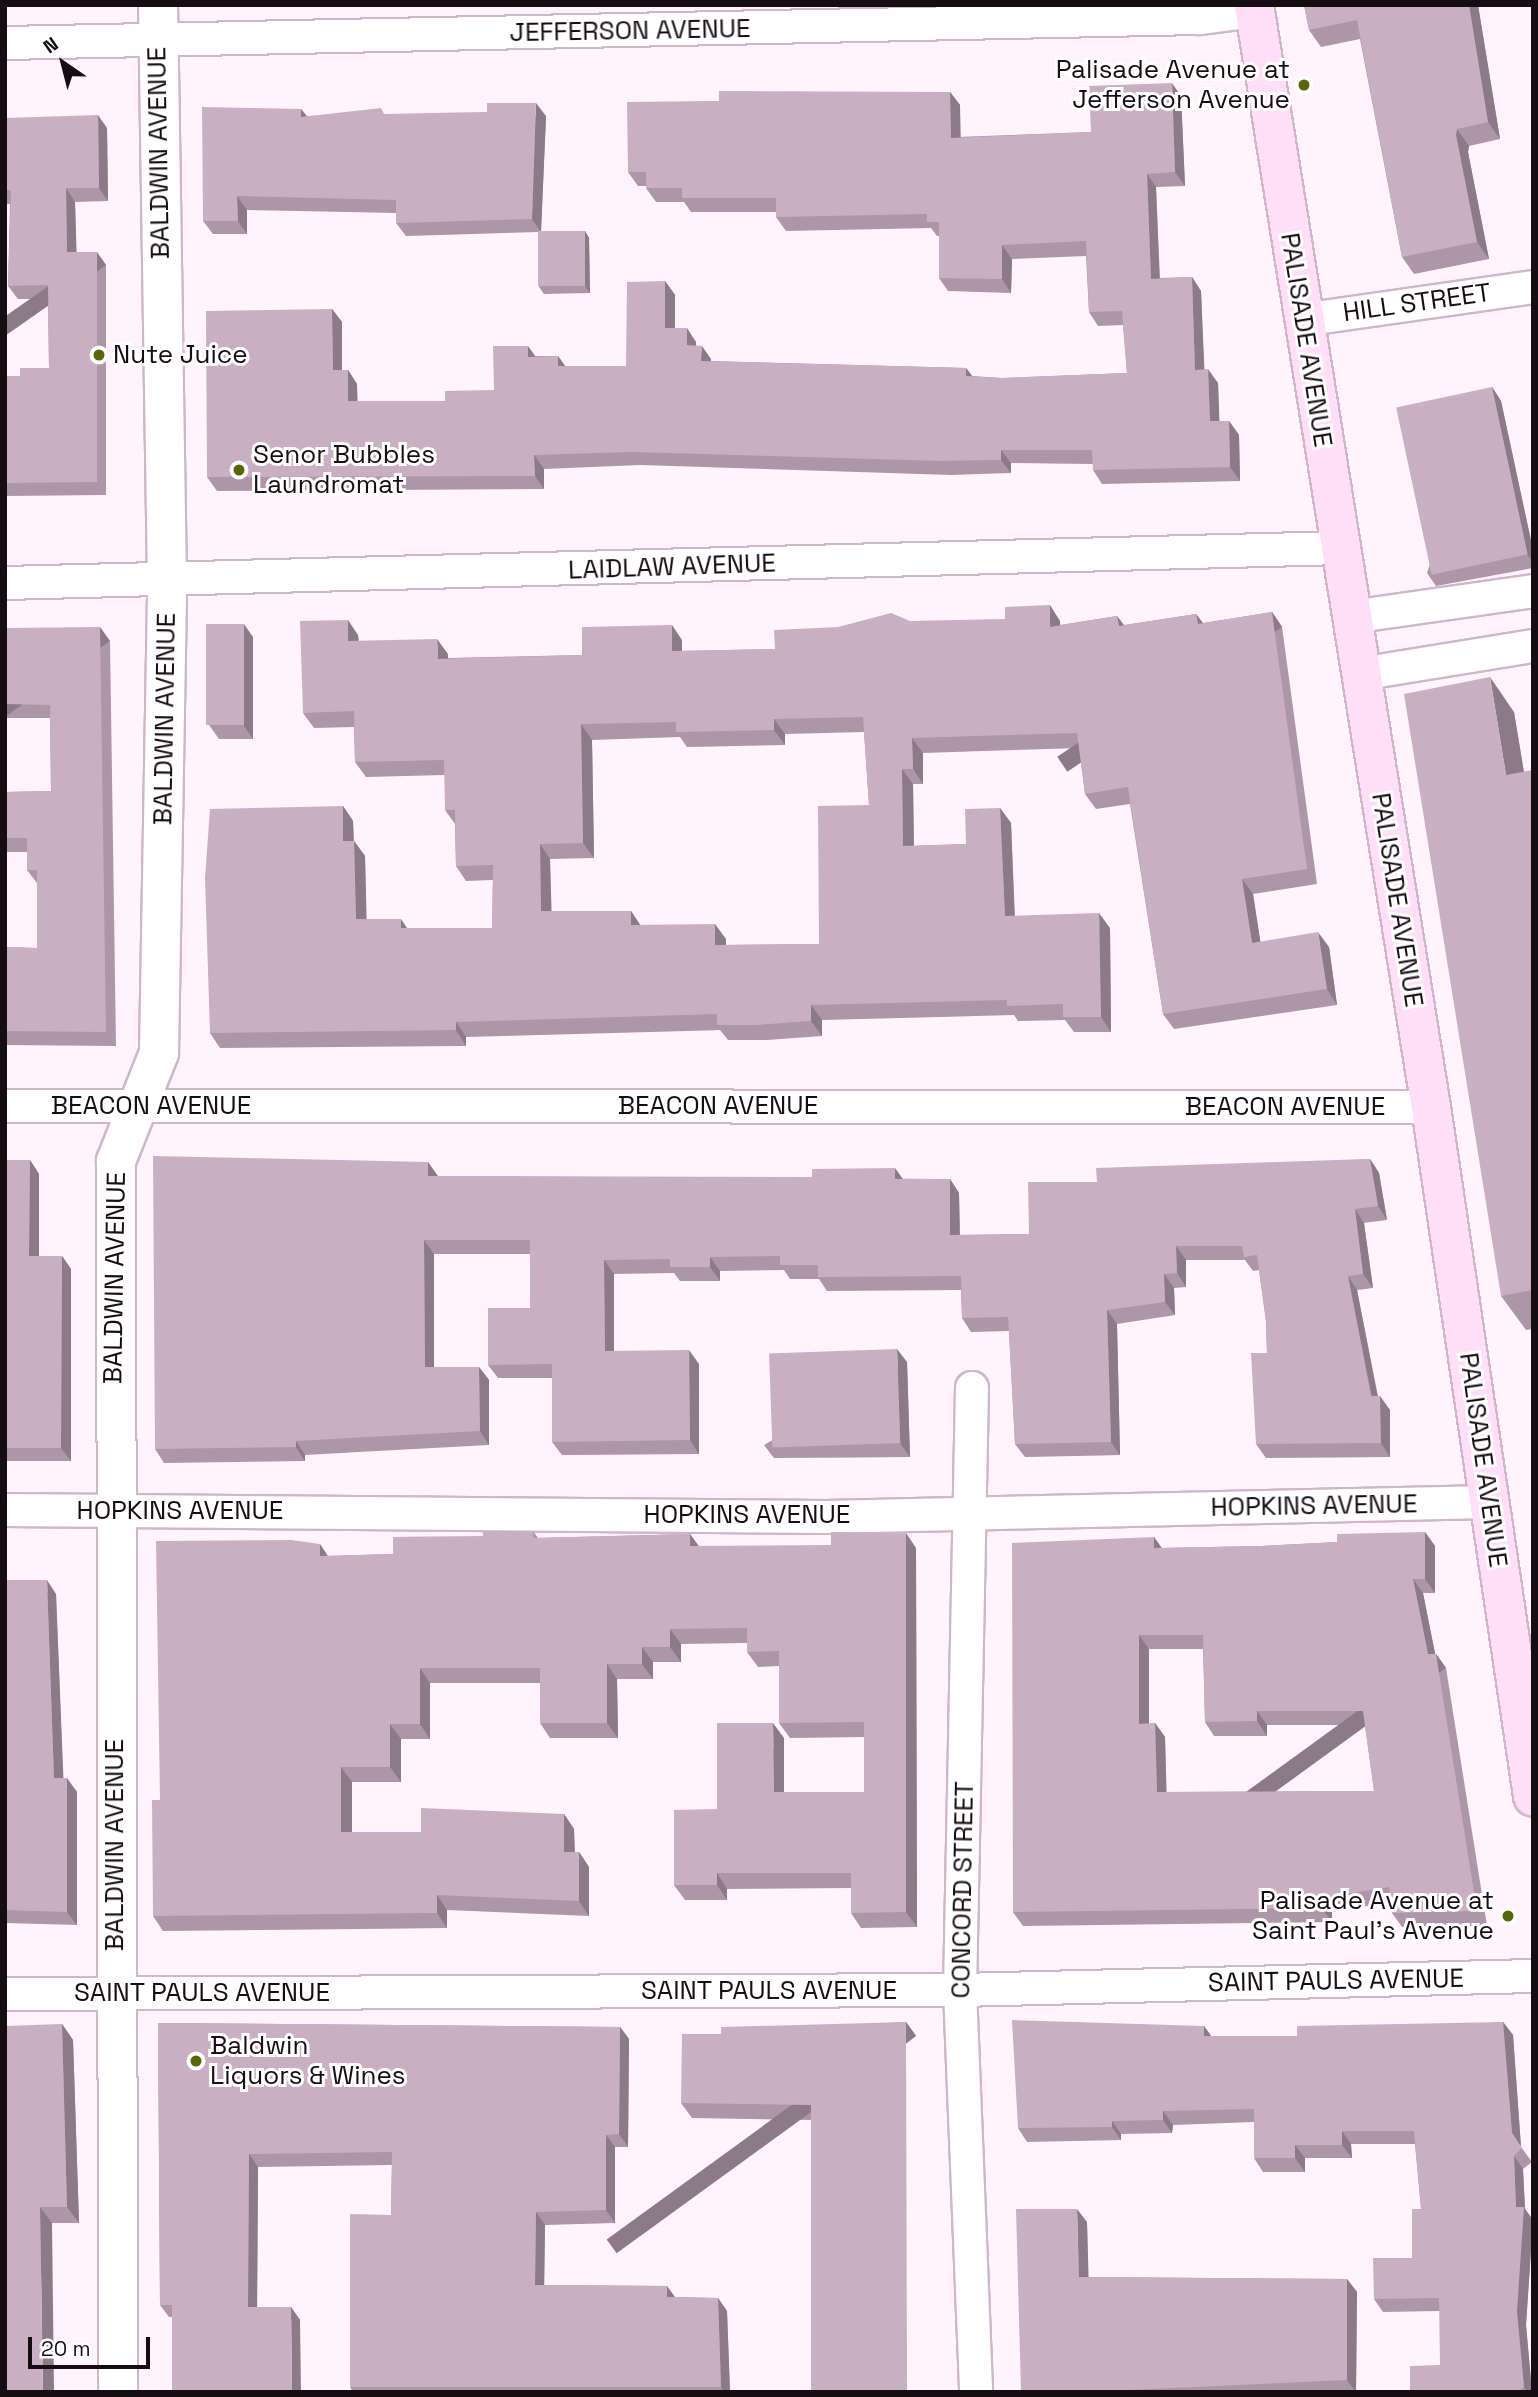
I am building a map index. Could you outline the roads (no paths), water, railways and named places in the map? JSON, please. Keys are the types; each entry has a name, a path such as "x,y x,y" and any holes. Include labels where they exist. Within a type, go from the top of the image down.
{"main road":[{"name":"PALISADE AVENUE","path":"1254,8 1302,320 1431,1107 1533,1796"}],"street":[{"name":"JEFFERSON AVENUE","path":"5,43 158,23 1200,18 1254,8"},
{"name":"BALDWIN AVENUE","path":"118,2392 113,1509 116,1161 159,1054 167,582 158,23"},
{"name":"HILL STREET","path":"1302,320 1533,287"},
{"name":"LAIDLAW AVENUE","path":"5,583 167,582 1339,548"},
{"path":"1351,617 1533,591"},
{"path":"1360,674 1533,646"},
{"name":"BEACON AVENUE","path":"5,1106 1431,1107"},
{"name":"CONCORD STREET","path":"972,1388 960,1990 976,2392"},
{"name":"HOPKINS AVENUE","path":"5,1510 826,1517 1489,1502"},
{"name":"SAINT PAULS AVENUE","path":"5,1994 960,1990 1533,1976"}],"place":[{"name":"Palisade Avenue at Jefferson Avenue","path":"1304,85"},
{"name":"Nute Juice","path":"99,355"},
{"name":"Senor Bubbles Laundromat","path":"239,470"},
{"name":"Palisade Avenue at Saint Paul's Avenue","path":"1508,1916"},
{"name":"Baldwin Liquors & Wines","path":"196,2061"}]}
